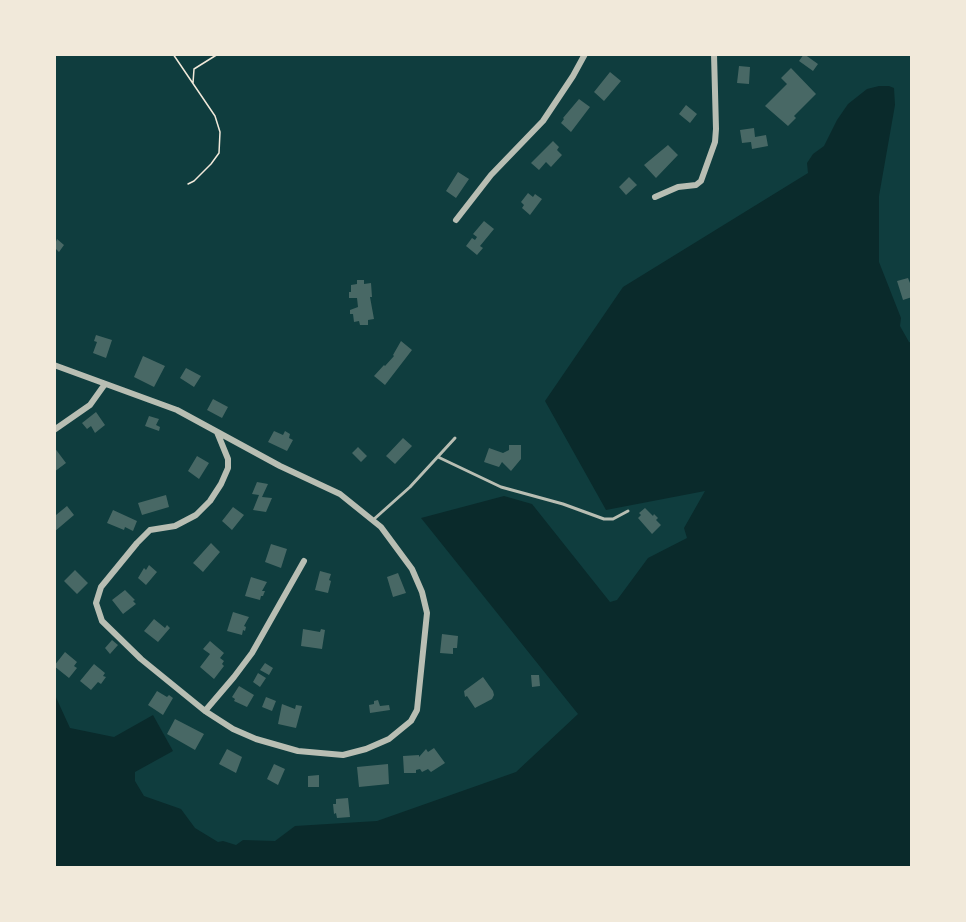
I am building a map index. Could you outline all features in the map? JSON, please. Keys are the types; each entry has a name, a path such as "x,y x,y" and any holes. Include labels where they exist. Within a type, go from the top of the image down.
{"street":[{"path":"456,220 491,175 543,121 585,54"},
{"path":"655,196 678,187 696,185 701,181 715,142 714,54"},
{"path":"54,365 177,410 280,466 340,494 373,520 412,569 423,592 427,613 419,702 414,716 398,733 377,745 354,753 328,754 297,751 263,742 233,729 205,711 141,659 102,621 96,603 101,587 144,535 150,530 182,523 196,515 210,501 221,484 228,468 228,459 217,432"},
{"path":"54,430 90,405 105,384"},
{"path":"205,711 252,653 304,561"}],"lane":[{"path":"373,520 410,487 455,438"},
{"path":"438,457 501,487 563,504 604,519 613,519 628,511"}],"path":[{"path":"173,54 215,116 220,132 219,153 195,181 188,184"},
{"path":"193,84 194,69 218,54"}],"water":[{"path":"879,86 894,88 895,105 879,196 879,262 901,318 900,326 909,342 912,343 912,868 54,868 54,693 70,728 114,737 153,715 173,751 135,772 135,781 144,796 181,809 195,828 218,842 223,841 236,845 243,840 275,841 295,826 377,821 516,772 578,714 421,518 504,496 532,504 610,602 617,600 648,558 687,538 684,528 705,491 606,510 545,401 623,287 808,173 807,163 813,154 824,146 848,104 867,89"}],"building":[{"path":"804,54 818,64 813,71 799,61"},
{"path":"739,66 750,67 749,84 737,83"},
{"path":"791,68 816,94 794,116 796,118 788,126 765,106 787,84 781,78"},
{"path":"610,72 621,81 604,101 594,92"},
{"path":"579,99 590,107 571,132 561,123"},
{"path":"686,105 697,114 690,123 679,114"},
{"path":"754,128 755,137 766,135 768,146 752,149 751,142 742,143 740,130"},
{"path":"553,141 559,147 557,150 562,155 551,167 546,162 539,170 531,163"},
{"path":"668,145 678,155 656,178 644,165"},
{"path":"458,172 469,179 456,198 446,191"},
{"path":"629,177 637,185 626,195 619,187"},
{"path":"528,193 533,197 535,194 542,199 530,215 522,208 524,205 521,202"},
{"path":"484,221 494,229 480,246 483,248 477,255 466,246 472,238 475,240 477,237 473,234"},
{"path":"57,239 64,245 59,252 54,247"},
{"path":"908,278 912,288 912,297 903,300 897,281"},
{"path":"357,280 364,280 364,284 371,283 372,297 370,297 374,319 368,320 368,325 360,325 359,321 354,322 353,314 350,314 350,310 358,307 357,298 349,298 351,285 357,284"},
{"path":"96,335 112,340 106,358 93,353 97,342 94,341"},
{"path":"401,341 412,350 385,385 374,376 394,356"},
{"path":"143,356 165,366 154,387 134,377"},
{"path":"186,368 201,376 194,387 180,378"},
{"path":"213,399 228,407 222,418 207,410"},
{"path":"96,412 105,425 95,433 91,426 87,429 82,423"},
{"path":"149,416 159,419 156,425 160,427 159,431 145,426"},
{"path":"274,431 283,435 285,431 290,434 289,438 293,440 287,451 268,442"},
{"path":"403,438 412,446 395,464 386,456"},
{"path":"509,445 521,445 521,459 511,471 502,462 499,467 484,462 489,448 503,453 509,450"},
{"path":"54,447 66,463 54,472"},
{"path":"358,447 367,456 361,462 352,453"},
{"path":"197,456 209,463 199,479 188,471"},
{"path":"257,482 268,484 262,497 272,498 266,512 253,510 259,495 252,494"},
{"path":"166,495 169,507 142,515 138,503"},
{"path":"67,506 74,515 54,532 54,512 56,515"},
{"path":"233,507 244,515 232,530 222,521"},
{"path":"645,508 658,518 656,520 661,525 652,534 638,518 641,515 639,513"},
{"path":"113,510 137,521 133,531 107,523"},
{"path":"211,543 220,552 203,572 193,563"},
{"path":"271,544 287,549 281,568 265,562"},
{"path":"149,565 157,572 146,585 138,578 144,568 146,570"},
{"path":"75,570 88,583 77,594 64,581"},
{"path":"320,571 331,574 328,593 315,590"},
{"path":"398,573 406,593 393,597 387,577"},
{"path":"251,577 267,582 260,600 245,596"},
{"path":"125,590 136,604 123,614 112,600"},
{"path":"233,612 249,617 242,635 227,631"},
{"path":"154,619 165,628 167,625 170,628 158,642 144,631"},
{"path":"303,629 320,632 321,629 325,630 322,649 301,646"},
{"path":"442,634 458,636 457,648 453,648 453,654 440,653"},
{"path":"112,640 118,645 110,654 105,648"},
{"path":"210,641 224,653 220,658 224,661 222,664 224,666 214,679 200,667 210,654 203,649"},
{"path":"65,652 77,662 74,666 77,668 69,678 54,666"},
{"path":"265,663 273,668 269,675 260,670"},
{"path":"94,664 105,673 103,676 106,677 101,684 98,682 91,690 80,681"},
{"path":"258,673 266,678 260,687 253,682"},
{"path":"531,675 539,675 540,686 532,687"},
{"path":"483,677 494,695 492,699 475,708 467,696 465,697 464,691"},
{"path":"239,686 254,695 247,707 234,701 232,697"},
{"path":"157,691 173,698 163,715 148,705"},
{"path":"266,697 276,701 272,711 262,707"},
{"path":"378,700 380,706 389,705 390,710 370,713 369,705"},
{"path":"282,704 295,709 296,705 302,706 296,728 278,724"},
{"path":"175,719 204,734 195,750 167,734"},
{"path":"434,748 445,763 431,772 428,769 422,772 420,769 416,770 416,773 404,773 403,756 419,755 419,757 426,749 428,752"},
{"path":"227,749 242,757 236,773 219,764"},
{"path":"274,764 285,769 278,785 267,779"},
{"path":"388,764 389,784 359,787 357,767"},
{"path":"319,775 319,787 308,787 308,776"},
{"path":"348,798 350,817 337,818 333,804 336,804 336,799"}]}
